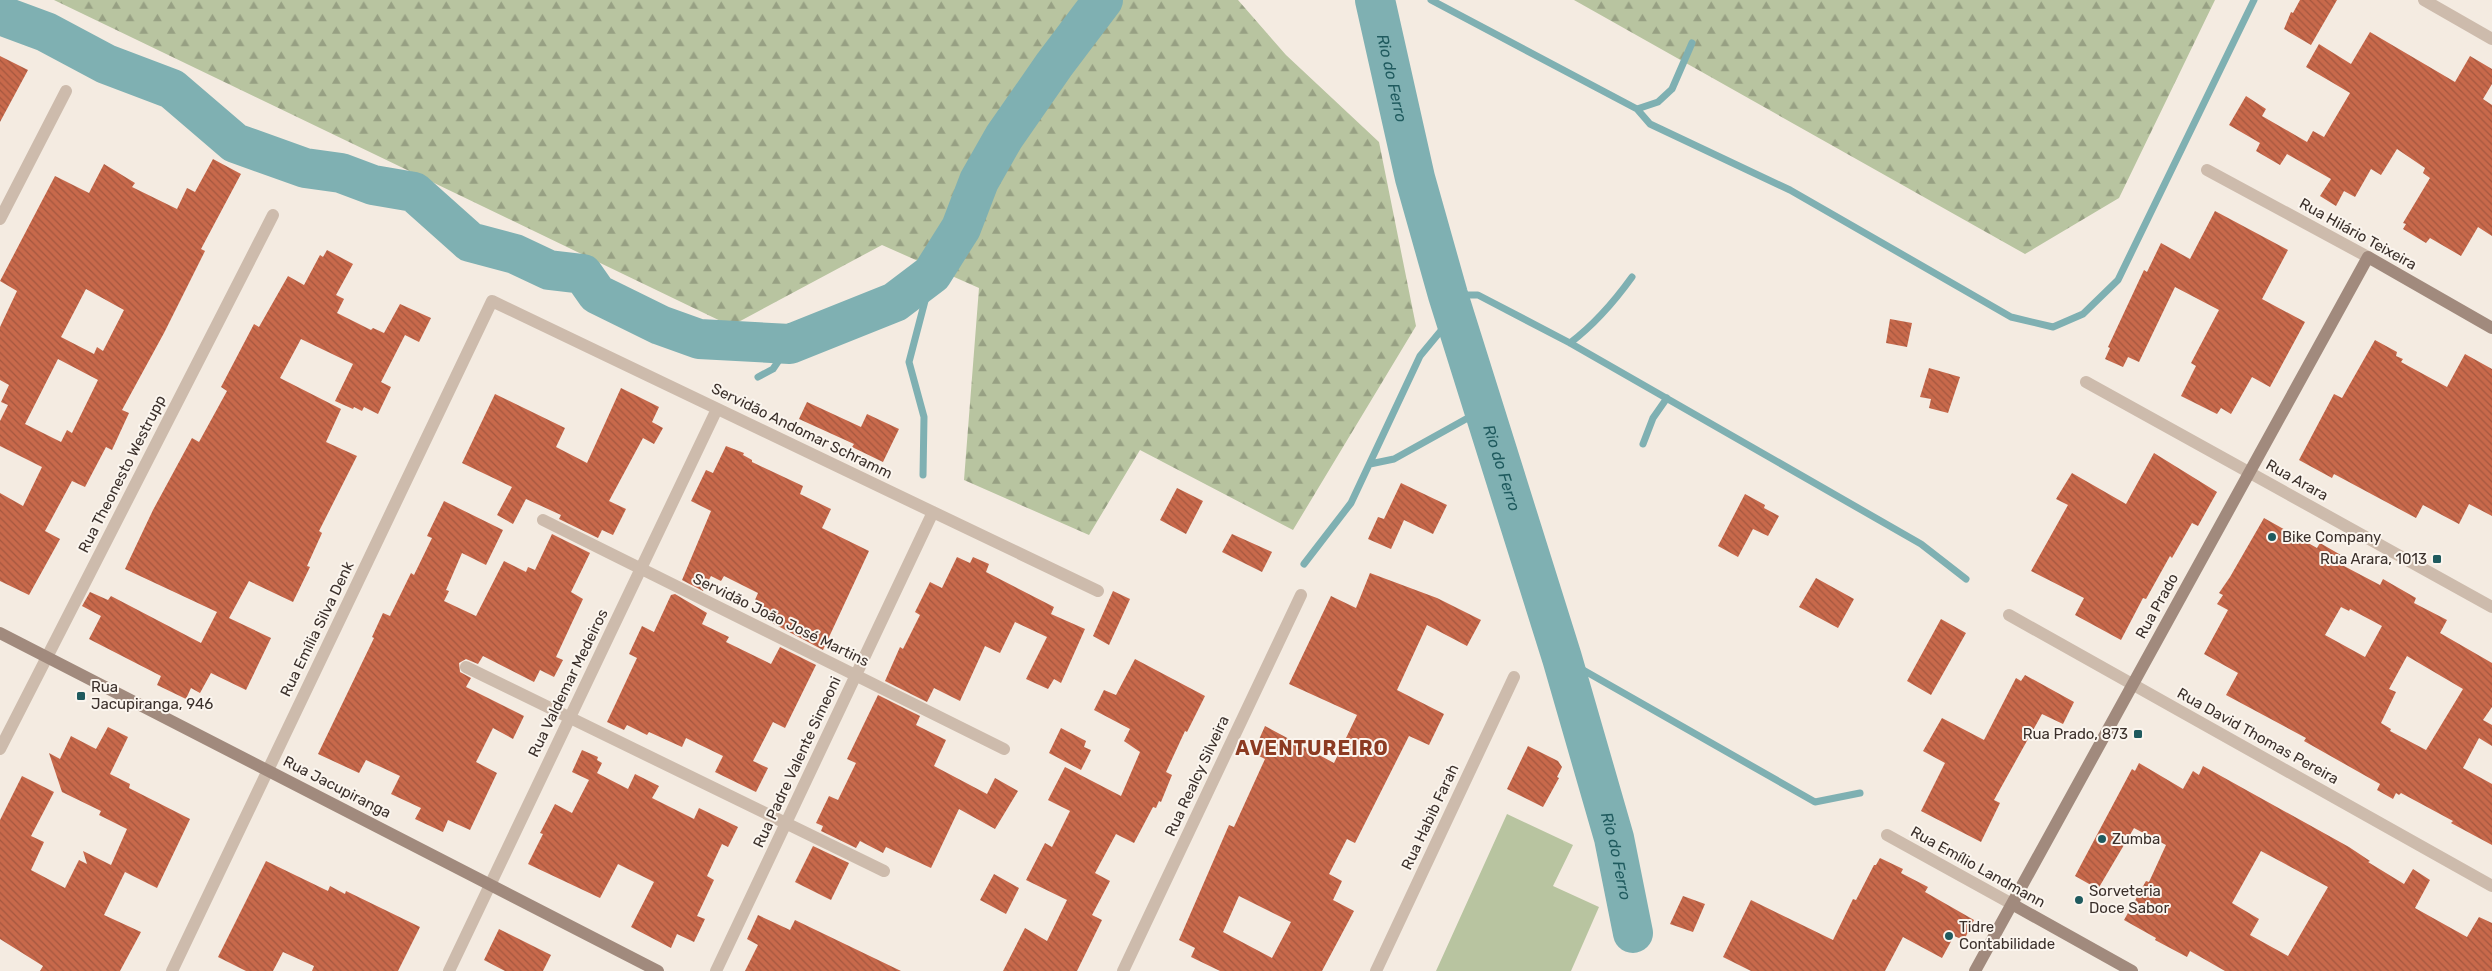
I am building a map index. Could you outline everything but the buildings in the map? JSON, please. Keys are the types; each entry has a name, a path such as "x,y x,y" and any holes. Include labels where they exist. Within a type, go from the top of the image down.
{"street":[{"path":"2424,0 2492,39"},
{"path":"0,219 66,91"},
{"name":"Rua Hilário Teixeira","path":"2207,170 2368,256 2492,328"},
{"name":"Rua Theonesto Westrupp","path":"0,749 273,215"},
{"name":"Rua Prado","path":"1975,971 2368,256"},
{"name":"Servidão Andomar Schramm","path":"492,301 1098,591"},
{"name":"Rua Emília Silva Denk","path":"172,971 492,301"},
{"name":"Rua Arara","path":"2086,382 2492,606"},
{"name":"Rua Valdemar Medeiros","path":"449,971 717,409"},
{"name":"Rua Padre Valente Simeoni","path":"716,971 933,512"},
{"name":"Servidão João José Martins","path":"543,520 1004,749"},
{"name":"Rua Realcy Silveira","path":"1123,971 1301,595"},
{"name":"Rua David Thomas Pereira","path":"2009,615 2492,886"},
{"name":"Rua Jacupiranga","path":"0,633 658,971"},
{"path":"466,667 884,871"},
{"name":"Rua Habib Farah","path":"1376,971 1514,677"},
{"name":"Rua Emílio Landmann","path":"1887,835 2132,971"}],"green space":[{"path":"54,0 1238,0 1286,55 1379,142 1416,326 1293,530 1140,450 1089,535 964,480 979,288 882,245 731,326"},
{"path":"1574,0 2215,0 2119,198 2025,254"},
{"path":"1507,814 1573,845 1553,886 1599,907 1571,971 1436,971"}],"waterway":[{"path":"0,15 46,32 106,64 172,89 235,143 305,168 341,173 373,185 414,192 470,242 515,254 549,270 583,274 597,294 660,325 699,339 790,344 895,302 932,274 961,228 979,181 1004,137 1054,65 1103,0"},
{"name":"Rio do Ferro","path":"1375,0 1415,178 1448,295 1562,658 1614,838 1633,933"},
{"path":"1431,0 1637,109 1650,124 1790,190 2011,317 2053,327 2083,314 2118,280 2254,0"},
{"path":"1637,109 1658,102 1672,89 1692,43"},
{"path":"923,475 924,417 909,362 932,274"},
{"path":"1570,343 1604,312 1632,277"},
{"path":"1448,295 1478,295 1570,343 1921,544 1966,579"},
{"path":"1304,564 1351,503 1420,356 1454,315"},
{"path":"758,377 773,369 790,344"},
{"path":"1643,444 1653,418 1667,398"},
{"path":"1370,464 1394,459 1466,419 1485,412"},
{"path":"1562,658 1815,802 1860,793"}],"place":[{"name":"Bike Company","path":"2272,537"},
{"name":"Rua Arara, 1013","path":"2437,559"},
{"name":"Rua Jacupiranga, 946","path":"81,696"},
{"name":"Rua Prado, 873","path":"2138,734"},
{"name":"Zumba","path":"2102,839"},
{"name":"Sorveteria Doce Sabor","path":"2079,900"},
{"name":"Tidre Contabilidade","path":"1949,936"}],"district":[{"name":"AVENTUREIRO","path":"1312,748"}]}
